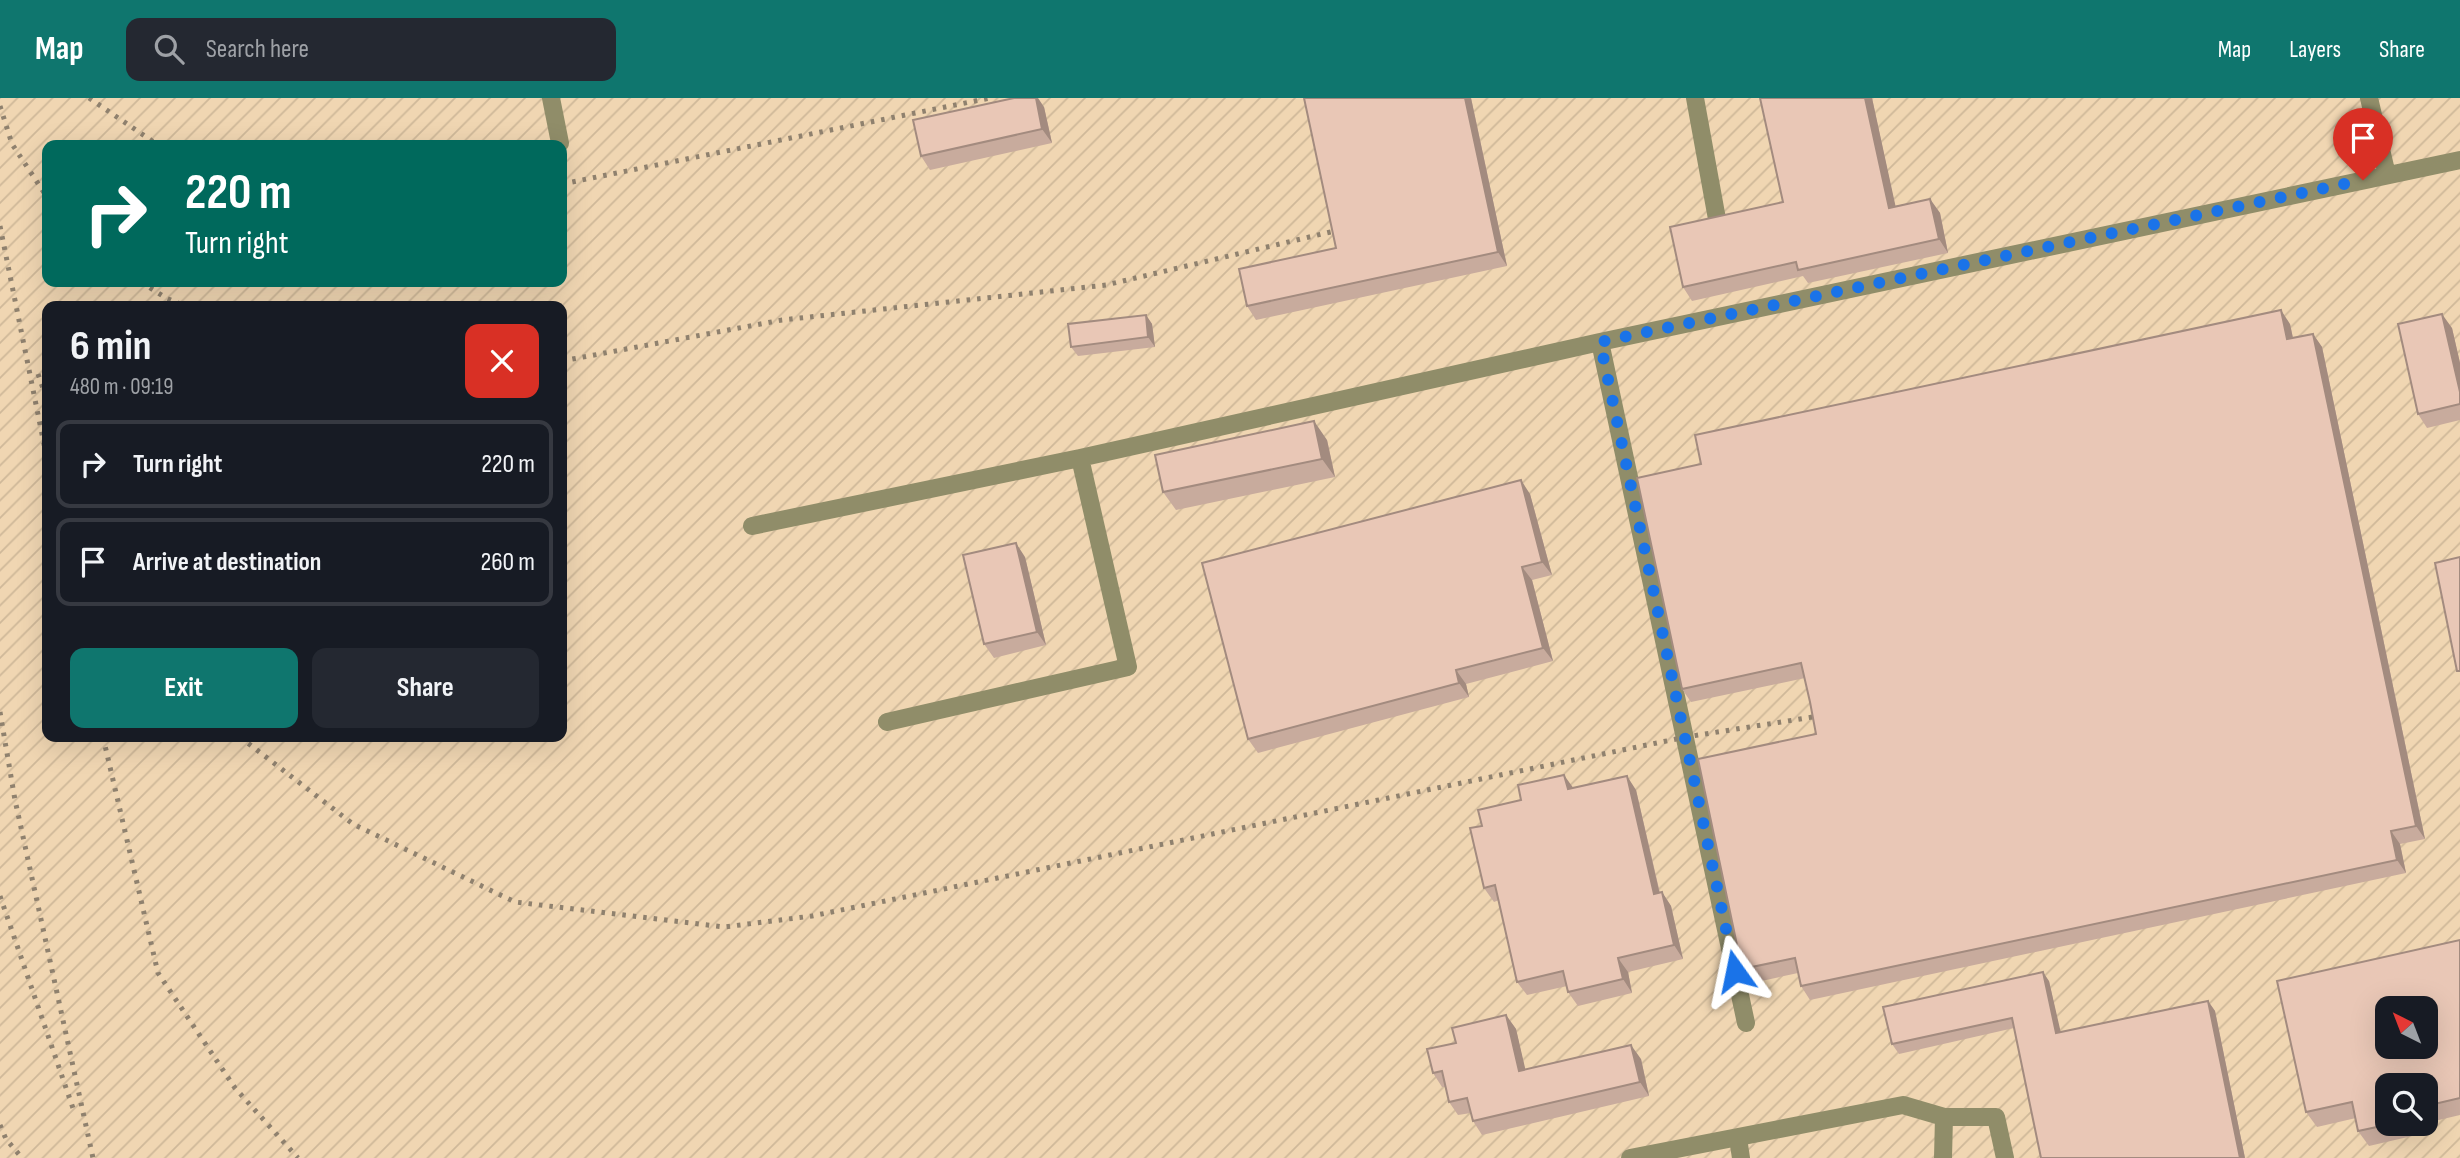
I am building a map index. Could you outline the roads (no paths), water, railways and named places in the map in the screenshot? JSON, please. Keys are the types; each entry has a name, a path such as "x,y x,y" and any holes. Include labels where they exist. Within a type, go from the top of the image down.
{"lane":[{"path":"551,98 559,140"},
{"path":"1695,98 1717,219"},
{"path":"2369,98 2387,175"},
{"path":"752,526 1080,458 1600,342 2460,160"},
{"path":"1600,342 1746,1023"},
{"path":"887,722 1128,667 1080,458"},
{"path":"1630,1158 1903,1105 1944,1117 1996,1117 2005,1158"},
{"path":"1943,1158 1944,1117"},
{"path":"1738,1138 1741,1158"}],"railway":[{"path":"89,98 151,140"},
{"path":"567,183 990,98"},
{"path":"0,106 12,144 42,189"},
{"path":"0,226 42,434"},
{"path":"567,360 782,320 1106,285 1339,230"},
{"path":"149,287 173,301"},
{"path":"38,374 42,386"},
{"path":"0,712 15,800 93,1158"},
{"path":"246,742 353,824 515,902 724,927 812,916 1686,737 1819,716"},
{"path":"104,742 158,973 235,1088 298,1158"},
{"path":"0,896 75,1114"},
{"path":"0,1125 6,1139 22,1158"}]}
